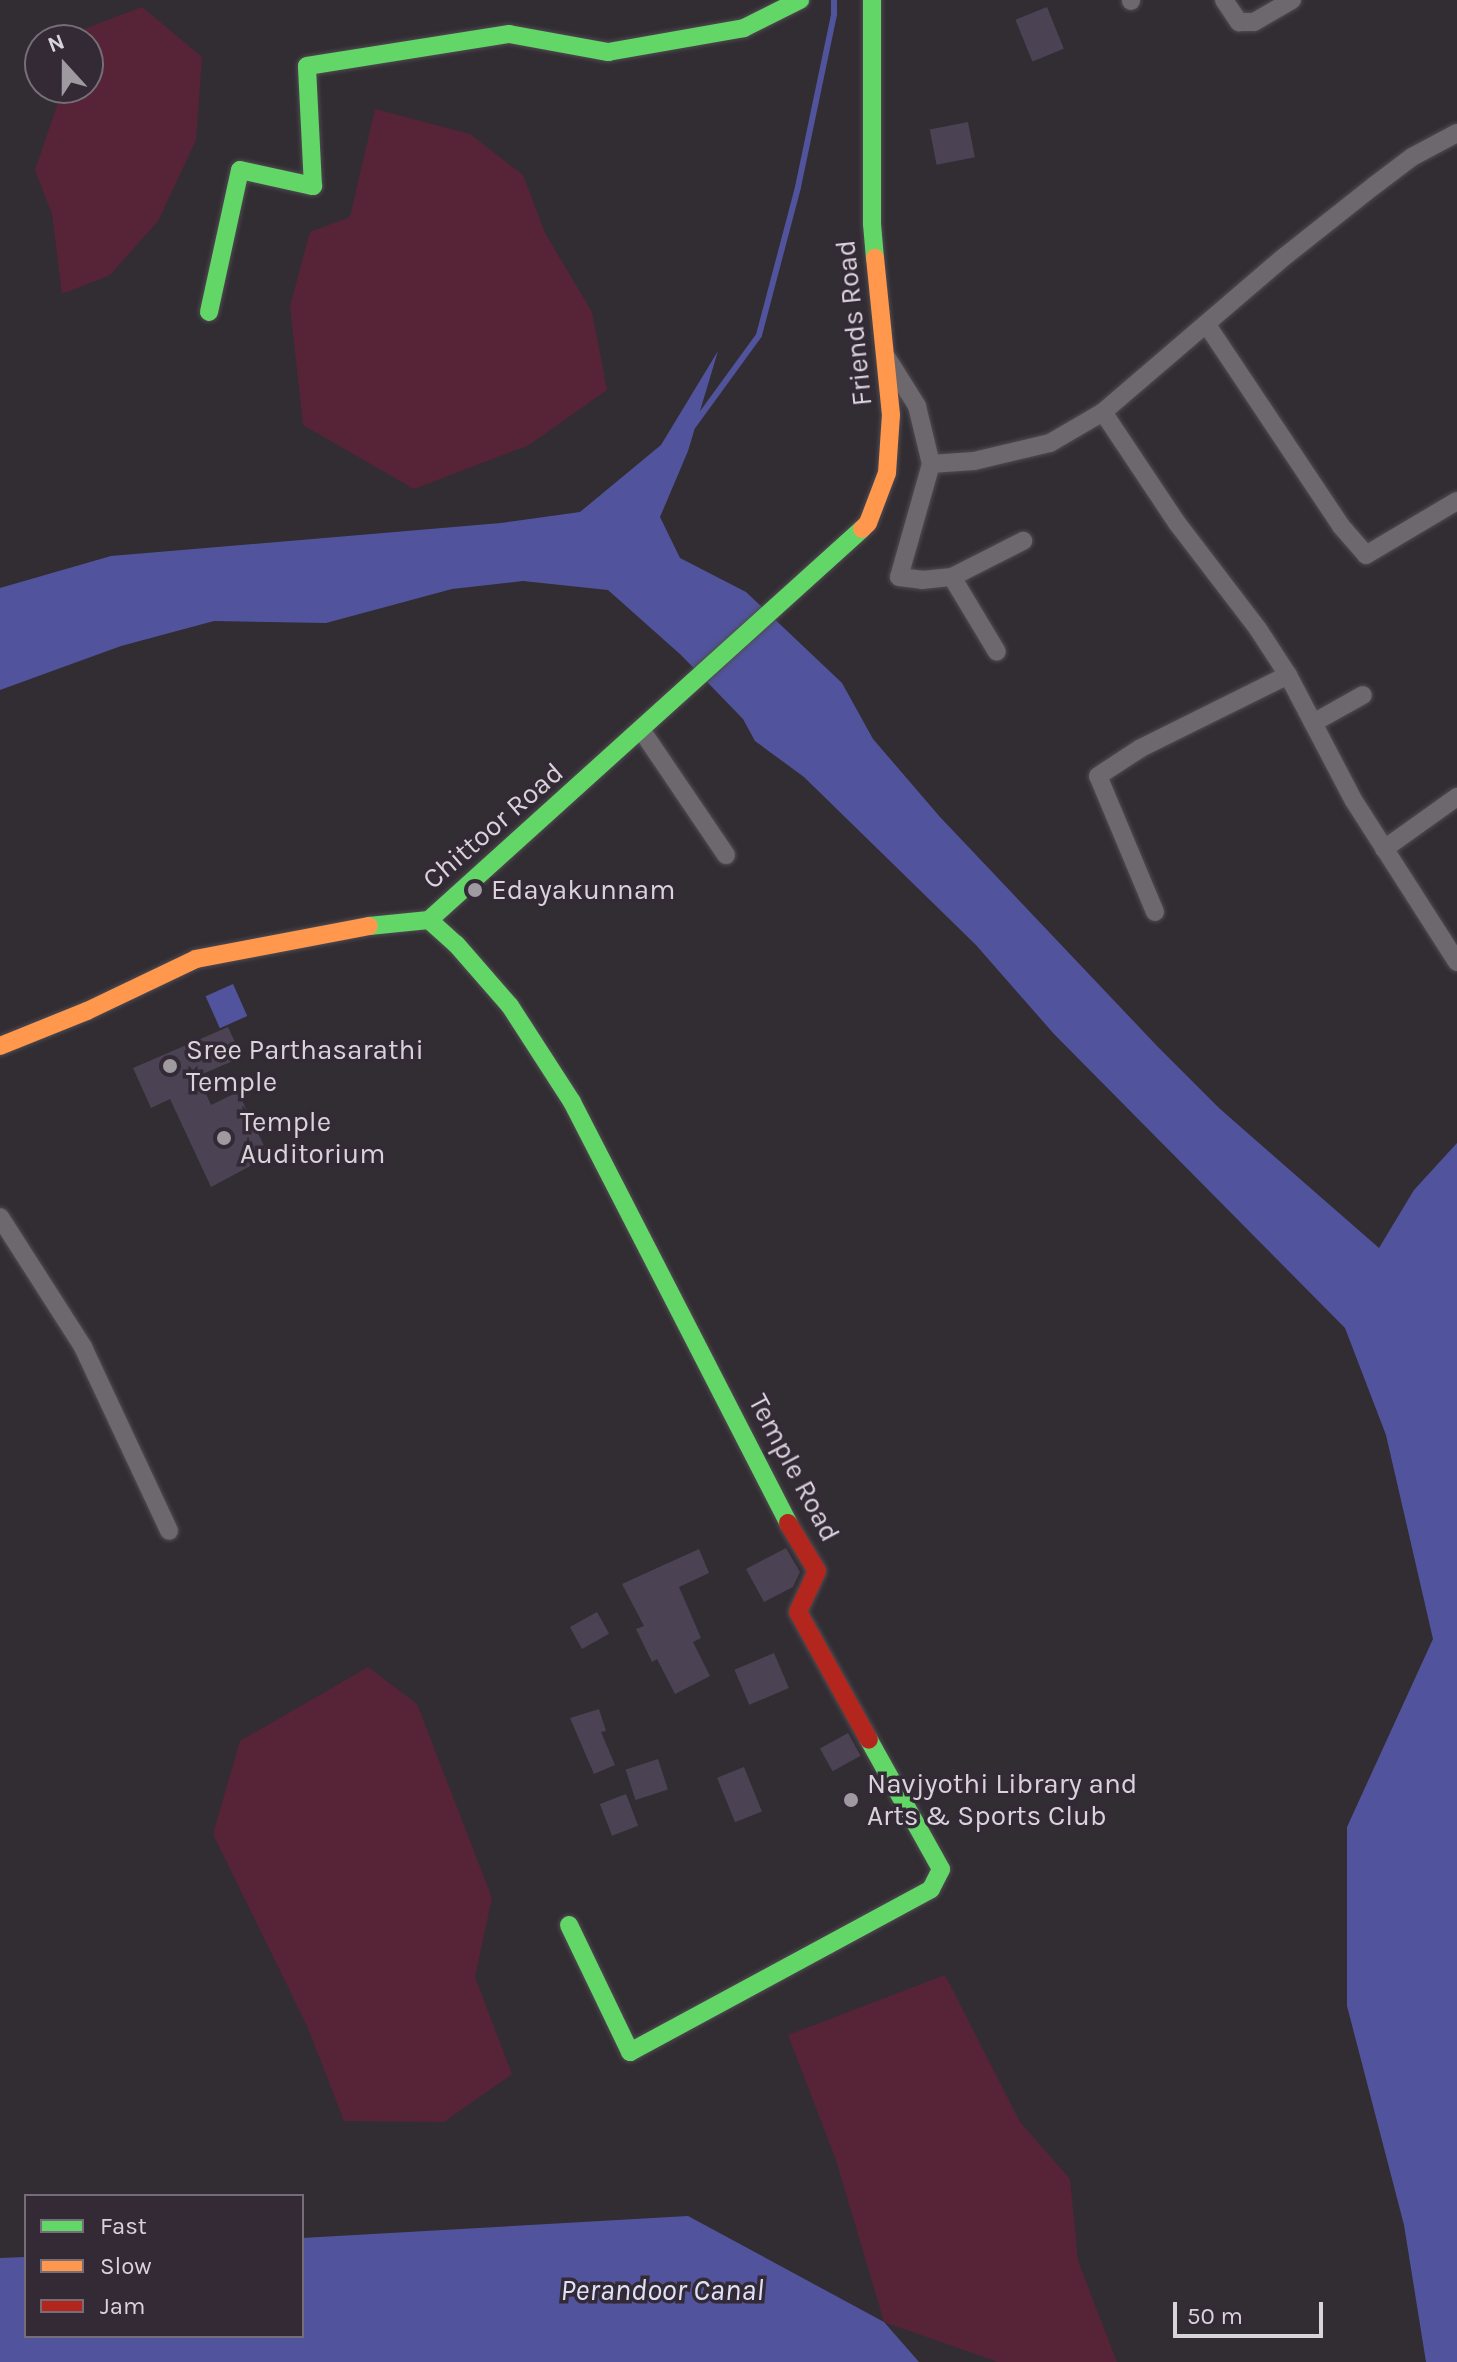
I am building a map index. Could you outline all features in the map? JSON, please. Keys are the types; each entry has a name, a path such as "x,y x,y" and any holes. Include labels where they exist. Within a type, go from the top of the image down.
{"street":[{"path":"209,312 240,170 313,186 307,66 509,34 608,52 744,28 800,0"},
{"name":"Friends Road","path":"785,602 856,537 877,505 890,447 887,358 872,224 872,0"},
{"path":"1224,0 1239,22 1254,22 1292,0"},
{"path":"931,464 974,461 1031,448 1065,436 1103,412 1375,185 1412,157 1457,133"},
{"path":"1207,325 1341,526 1366,555 1457,501"},
{"path":"887,358 917,406 931,464 899,577 922,580 952,577 1023,541"},
{"path":"1103,412 1177,523 1258,629 1288,675 1384,849 1457,962"},
{"path":"952,577 997,652"},
{"name":"Chittoor Road","path":"0,1046 87,1011 196,959 381,924 429,920 785,602"},
{"path":"1155,912 1098,776 1141,748 1288,675"},
{"path":"1313,723 1363,695"},
{"path":"642,731 726,855"},
{"path":"1384,849 1457,797"},
{"name":"Temple Road","path":"429,920 456,944 510,1006 572,1102 608,1167 777,1500 817,1571 798,1612 941,1869 931,1889 630,2052 569,1925"},
{"path":"0,1217 83,1347 169,1531"}],"shaded area":[{"path":"142,7 202,57 196,140 158,221 110,275 62,294 52,214 35,170 58,104 104,104 104,24 97,24"},
{"path":"375,109 470,134 523,175 545,233 592,312 607,390 529,445 414,489 303,425 290,306 310,232 350,217"},
{"path":"368,1667 417,1704 492,1898 475,1977 512,2074 444,2122 344,2121 308,2028 213,1834 240,1741"},
{"path":"945,1975 1020,2122 1070,2179 1078,2261 1117,2362 998,2362 884,2322 836,2160 788,2035"}],"water":[{"path":"718,351 688,451 660,517 680,558 746,592 842,683 873,739 940,817 1158,1047 1219,1108 1379,1248 1414,1190 1457,1143 1457,2362 1426,2362 1404,2225 1347,2006 1347,1827 1433,1639 1386,1435 1345,1328 1054,1034 976,945 804,777 755,741 743,719 681,655 608,590 523,581 452,589 326,623 214,621 121,646 0,690 0,588 111,556 501,523 580,512 661,445"},
{"path":"233,984 247,1016 220,1028 206,996"},
{"name":"Perandoor Canal","path":"688,2216 884,2322 919,2362 0,2362 0,2258 24,2257 24,2338 304,2338 304,2238"}],"building":[{"path":"1047,7 1064,49 1032,61 1015,20"},
{"path":"968,122 975,157 937,165 930,129"},
{"path":"228,1027 242,1057 198,1076 211,1105 238,1092 269,1156 211,1187 170,1099 151,1108 133,1068"},
{"path":"786,1548 800,1572 793,1587 764,1602 746,1569"},
{"path":"699,1549 709,1573 679,1587 701,1638 693,1642 710,1676 675,1694 657,1659 652,1662 636,1629 644,1626 622,1584"},
{"path":"597,1612 609,1634 582,1649 570,1627"},
{"path":"774,1653 789,1688 749,1705 734,1670"},
{"path":"599,1709 606,1731 601,1732 615,1765 594,1774 570,1718"},
{"path":"848,1733 861,1756 833,1771 820,1749"},
{"path":"658,1759 668,1789 636,1800 626,1770"},
{"path":"744,1767 762,1812 735,1822 717,1778"},
{"path":"626,1794 638,1826 612,1836 600,1804"}],"waterway":[{"path":"693,426 759,335 798,187 834,14 834,0"}],"traffic: fast":[{"path":"209,312 240,170 313,186 307,66 509,34 608,52 744,28 800,0"},
{"path":"872,0 872,224 875,258"},
{"path":"369,926 429,920 862,529"},
{"path":"429,920 456,944 510,1006 572,1102 788,1523"},
{"path":"569,1925 630,2052 931,1889 941,1869 869,1740"}],"traffic: slow":[{"path":"862,529 868,523 887,473 891,415 875,258"},
{"path":"0,1046 87,1011 196,959 369,926"}],"traffic: jam":[{"path":"788,1523 817,1571 798,1612 869,1740"}],"place":[{"name":"Edayakunnam","path":"475,890"},
{"name":"Sree Parthasarathi Temple","path":"170,1066"},
{"name":"Temple Auditorium","path":"224,1138"},
{"name":"Navjyothi Library and Arts & Sports Club","path":"851,1800"}]}
